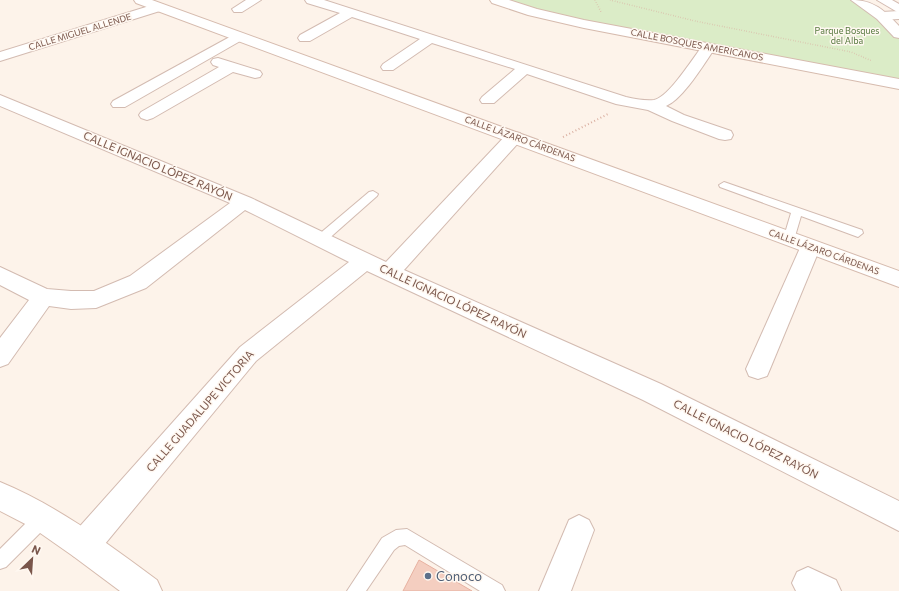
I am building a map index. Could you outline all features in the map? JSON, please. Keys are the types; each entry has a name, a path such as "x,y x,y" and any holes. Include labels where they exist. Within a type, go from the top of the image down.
{"street":[{"name":"CALLE LÁZARO CÁRDENAS","path":"140,0 542,147 810,248 899,279"},
{"path":"238,9 255,0"},
{"path":"311,0 525,68 622,101 651,105 678,118 725,135"},
{"name":"CALLE BOSQUES AMERICANOS","path":"496,0 534,12 584,24 899,84"},
{"path":"857,0 882,16 899,34"},
{"path":"883,0 899,9"},
{"name":"CALLE MIGUEL ALLENDE","path":"0,57 159,7"},
{"path":"305,38 350,12"},
{"path":"882,16 899,15"},
{"path":"119,104 237,36"},
{"path":"388,66 430,38"},
{"path":"651,105 667,100 708,48"},
{"path":"202,56 255,74"},
{"path":"147,115 232,66"},
{"path":"488,100 525,68"},
{"path":"104,97 162,122"},
{"name":"CALLE IGNACIO LÓPEZ RAYÓN","path":"0,100 244,202 365,261 652,392 899,516"},
{"path":"389,272 514,137"},
{"path":"0,275 43,296 71,300 96,299 117,292 138,282 244,202"},
{"path":"758,369 810,248"},
{"name":"CALLE GUADALUPE VICTORIA","path":"84,545 248,354 365,261"},
{"path":"0,357 43,296"},
{"path":"0,496 43,518 84,545 146,591"},
{"path":"555,591 579,530"}],"lane":[{"path":"724,185 858,233"},
{"path":"321,239 373,194"},
{"path":"789,240 797,212"},
{"path":"0,561 43,518"},
{"path":"356,591 388,544 396,538 407,537 496,591"}],"path":[{"path":"610,0 695,21 851,52 878,65"},
{"path":"542,147 603,117 614,110 622,101"}],"green space":[{"name":"Parque Bosques del Alba","path":"496,0 857,0 882,16 899,34 899,81 584,24"}],"building":[{"name":"Conoco","path":"419,560 472,591 403,591"}],"place":[{"name":"Conoco","path":"428,576"}]}
